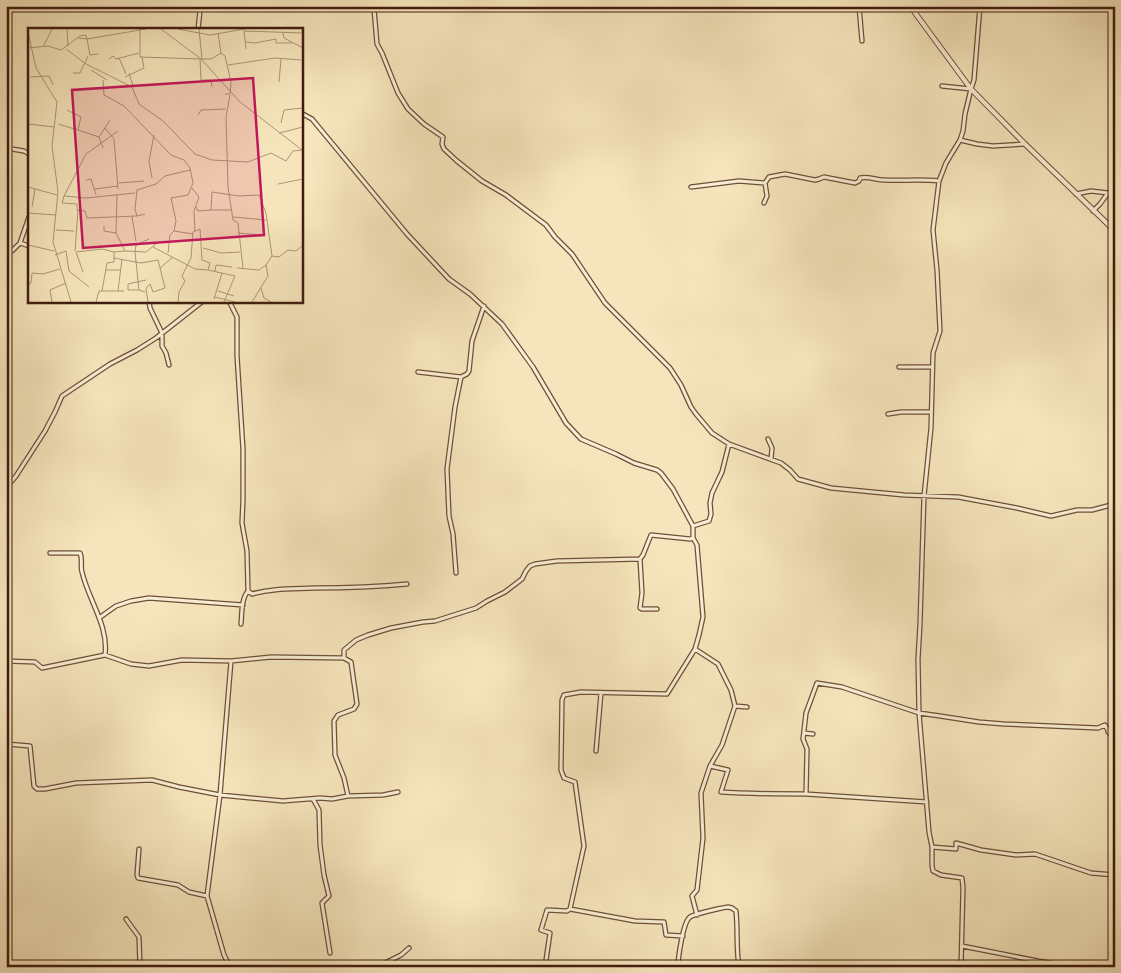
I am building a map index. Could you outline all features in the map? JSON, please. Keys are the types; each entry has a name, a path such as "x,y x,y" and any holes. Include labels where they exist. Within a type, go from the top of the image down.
{"street":[{"path":"198,28 199,6"},
{"path":"373,6 377,44 398,93 408,109 424,124 443,137 442,144 444,149 470,171 546,225 572,254 605,303 670,368 681,385 691,407 712,433 729,444 781,463 798,479 831,488 895,495 958,497 1051,516 1077,510 1092,510 1115,504"},
{"path":"859,6 862,41"},
{"path":"910,6 971,89 1093,211 1115,230"},
{"path":"961,967 962,878 941,875 933,871 932,865 932,847 929,832 919,713 918,659 924,496 931,428 932,367 933,353 940,331 938,270 932,230 939,182 946,163 960,140 974,80 980,6"},
{"path":"942,86 971,89"},
{"path":"302,114 312,119 407,234 449,279 470,294 502,324 533,367 566,422 581,440 661,473 673,489 692,526 693,538 697,545 703,617 695,649 667,694 581,692 564,695 562,700 561,770 564,778 575,782 584,846 570,909"},
{"path":"960,140 993,146 1025,144"},
{"path":"6,148 28,153"},
{"path":"764,203 767,196 765,183 769,177 785,174 815,180 824,177 854,183 864,176 881,180 939,182"},
{"path":"691,187 739,181 765,183"},
{"path":"1076,194 1091,191 1115,191"},
{"path":"1093,211 1108,192"},
{"path":"6,250 12,252 20,243 28,221"},
{"path":"20,243 28,246"},
{"path":"149,302 150,308 162,333 162,346 169,365"},
{"path":"6,488 45,431 62,396 110,364 156,338 202,302"},
{"path":"229,302 237,317 237,356 243,449 242,523 247,550 248,591 245,594 241,624"},
{"path":"418,372 462,377 467,374 472,341 484,306"},
{"path":"900,367 932,367"},
{"path":"456,573 449,516 447,469 455,407 462,377"},
{"path":"888,414 930,412"},
{"path":"768,439 772,448 771,459"},
{"path":"692,526 709,521 712,493 722,472 729,444"},
{"path":"658,609 640,608 642,593 640,558 643,556 651,535 690,540 693,538"},
{"path":"50,553 80,553 82,557 81,570 99,618 106,647 105,655"},
{"path":"344,658 344,650 356,640 392,628 447,618 476,608 505,592 522,578 530,566 535,564 557,561 640,558"},
{"path":"248,591 252,594 290,588 371,587 407,584"},
{"path":"99,618 116,606 149,598 243,605"},
{"path":"695,649 718,664 731,690 735,706 722,745 710,766 701,793 702,838 697,890 692,896 697,915"},
{"path":"6,661 34,662 42,668 105,655 131,664 149,666 182,660 231,662 271,657 344,658 351,662 357,704 354,709 338,716 334,721 335,754 344,778 348,796"},
{"path":"230,967 224,955 207,896 220,795 231,662"},
{"path":"806,794 807,749 803,739 806,713 817,683 842,687 919,713 979,722 1098,728 1106,725 1108,732 1114,740 1115,748"},
{"path":"596,751 601,692"},
{"path":"735,706 747,707"},
{"path":"1108,732 1115,730"},
{"path":"804,733 814,734"},
{"path":"6,744 30,746 34,786 37,789 76,783 152,780 220,795 283,801 332,799 398,792"},
{"path":"710,766 728,770 721,792 765,795 806,794 927,802"},
{"path":"313,800 319,810 320,845 329,896 322,904 330,954"},
{"path":"932,847 956,849 956,843 981,850 1035,854 1091,873 1115,875"},
{"path":"139,849 138,878 178,885 189,892 207,896"},
{"path":"678,967 686,922 690,917 728,907 736,911 739,967"},
{"path":"545,967 550,933 541,930 547,910 568,911 570,909 635,921 664,922 666,936 683,936"},
{"path":"126,919 139,937 140,967"},
{"path":"962,946 1075,967"},
{"path":"377,967 409,948"}]}
